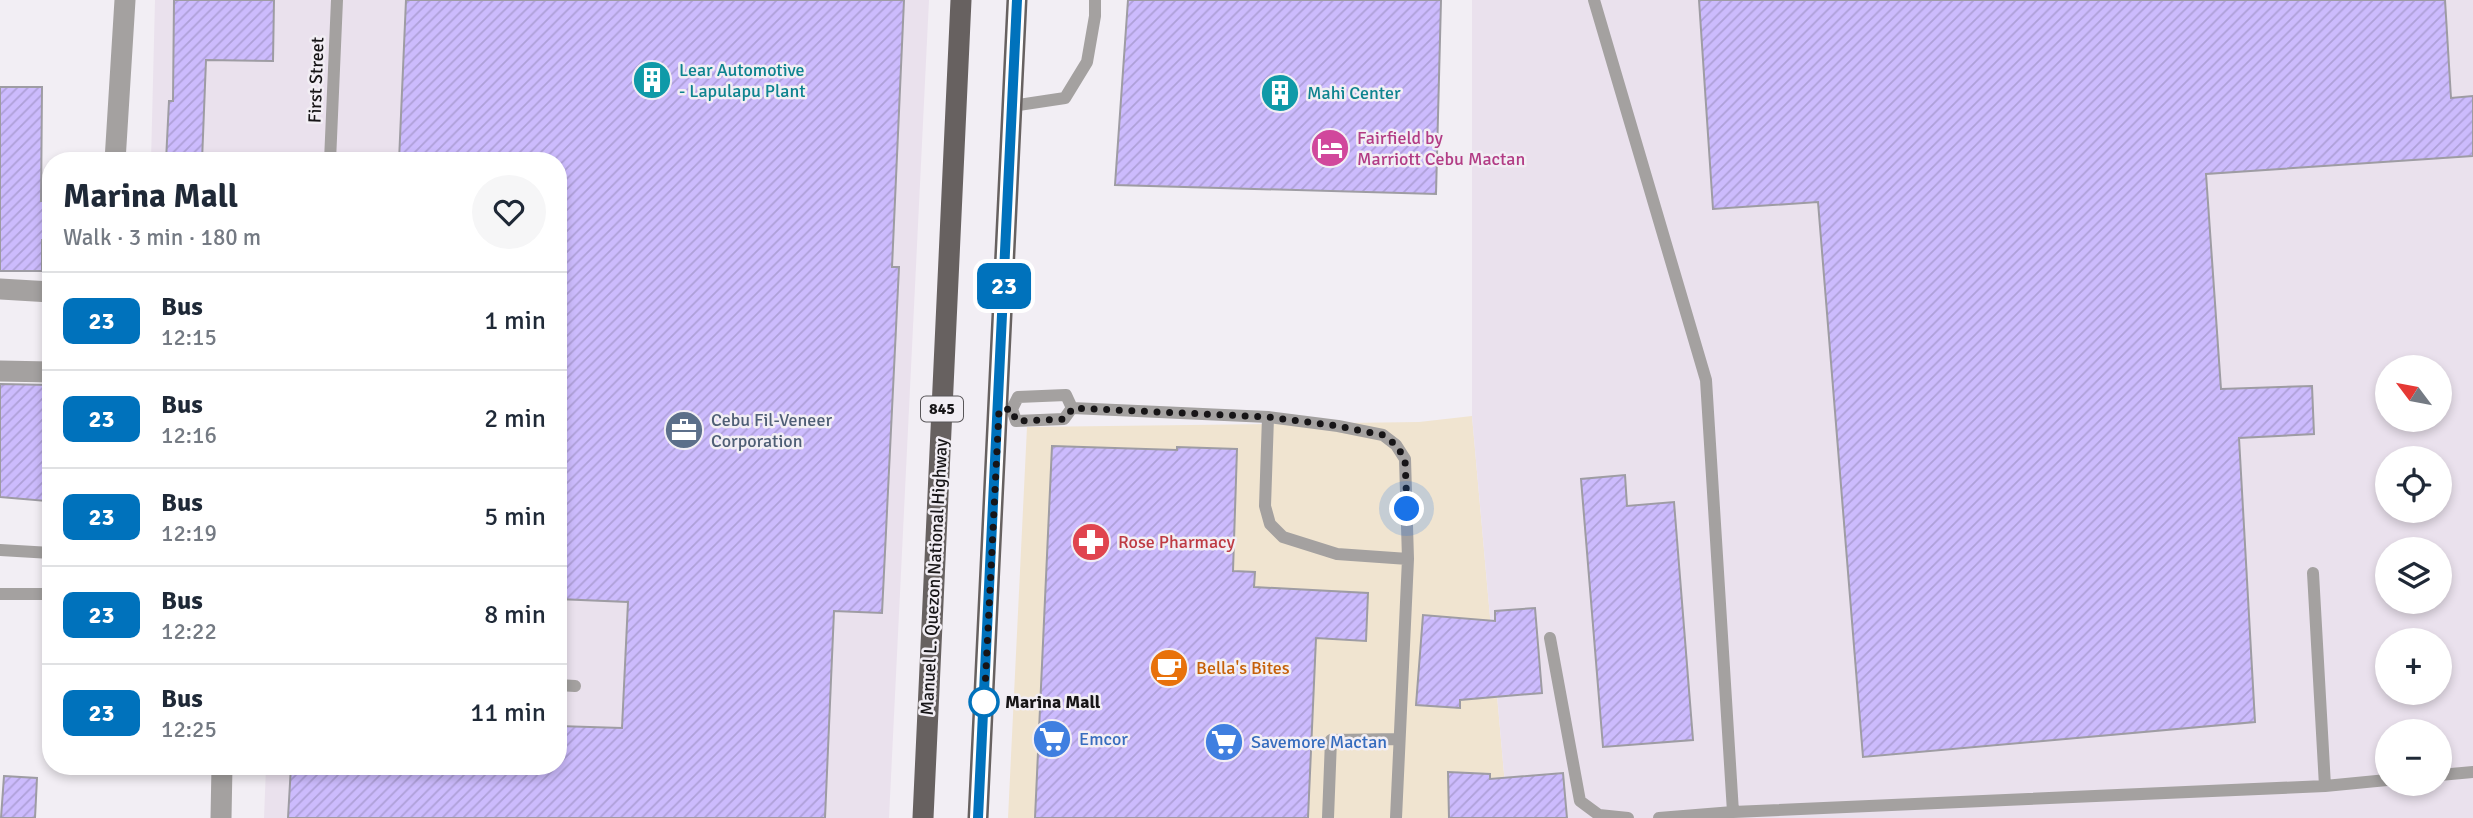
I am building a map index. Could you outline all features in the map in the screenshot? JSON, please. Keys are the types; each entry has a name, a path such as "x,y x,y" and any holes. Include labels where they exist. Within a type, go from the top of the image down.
{"main road":[{"name":"Manuel L. Quezon National Highway","path":"923,818 961,0"},
{"path":"978,818 1006,410 1012,106 1017,0"}],"street":[{"path":"116,152 125,0"},
{"path":"0,289 42,291"},
{"path":"0,371 42,372"},
{"path":"221,818 222,775"}],"lane":[{"name":"First Street","path":"330,152 337,0"},
{"path":"1012,106 1065,98 1087,62 1095,0"},
{"path":"1594,0 1706,380 1733,812"},
{"path":"1031,395 1066,395 1073,408 1065,419 1016,421 1006,410 1018,397 1031,395"},
{"path":"1073,408 1268,417 1383,435 1396,445 1405,459 1408,559 1396,818"},
{"path":"1268,417 1265,506 1270,524 1283,537 1338,554 1408,559"},
{"path":"0,550 42,552"},
{"path":"2313,573 2325,786"},
{"path":"0,594 42,594"},
{"path":"1550,638 1580,801 1599,815 1628,818"},
{"path":"567,686 575,686"},
{"path":"1328,818 1331,740 1399,740"},
{"path":"2452,774 2473,772"},
{"path":"1659,818 1733,812 2325,786 2375,781"}],"shaded area":[{"path":"155,0 929,0 889,818 264,818 266,775 567,775 567,152 151,152"},
{"path":"1472,0 2473,0 2473,818 1508,818 1472,416"},
{"name":"Marina Mall","path":"1472,416 1508,818 1008,818 1027,427 1419,422"}],"building":[{"path":"174,0 274,0 273,61 206,60 202,152 166,152 169,101 173,101"},
{"path":"406,0 904,0 892,267 899,267 882,613 834,611 825,818 288,818 290,775 567,775 567,726 622,728 628,602 567,599 567,152 399,152"},
{"name":"Mahi Center","path":"1128,0 1441,0 1436,194 1115,185"},
{"path":"1699,0 2445,0 2451,98 2473,96 2473,156 2206,174 2221,389 2312,386 2314,434 2239,438 2255,722 1863,757 1818,202 1713,209"},
{"path":"0,87 42,87 42,271 0,271"},
{"path":"0,384 42,385 42,501 0,497"},
{"path":"1052,446 1237,449 1233,571 1255,572 1254,587 1368,593 1366,641 1316,638 1308,818 1035,818"},
{"path":"1625,475 1627,506 1674,502 1693,740 1603,747 1581,479"},
{"path":"1535,608 1542,693 1460,700 1460,708 1416,705 1423,615 1495,621 1495,611"},
{"path":"1448,772 1490,774 1490,779 1563,773 1567,818 1449,818"},
{"path":"4,776 37,778 35,818 1,818"}],"bus line":[{"name":"23","path":"978,818 1017,0"}],"place":[{"name":"Lear Automotive - Lapulapu Plant","path":"652,80"},
{"name":"Mahi Center","path":"1280,93"},
{"name":"Fairfield by Marriott Cebu Mactan","path":"1330,148"},
{"name":"Cebu Fil-Veneer Corporation","path":"684,430"},
{"name":"Rose Pharmacy","path":"1091,542"},
{"name":"Bella's Bites","path":"1169,668"},
{"name":"Marina Mall","path":"984,702"},
{"name":"Emcor","path":"1052,739"},
{"name":"Savemore Mactan","path":"1224,742"}],"route":[{"path":"984,702 984,709 999,410 1012,409 1016,421 1065,419 1073,408 1268,417 1383,435 1396,445 1405,459 1407,509"}]}
